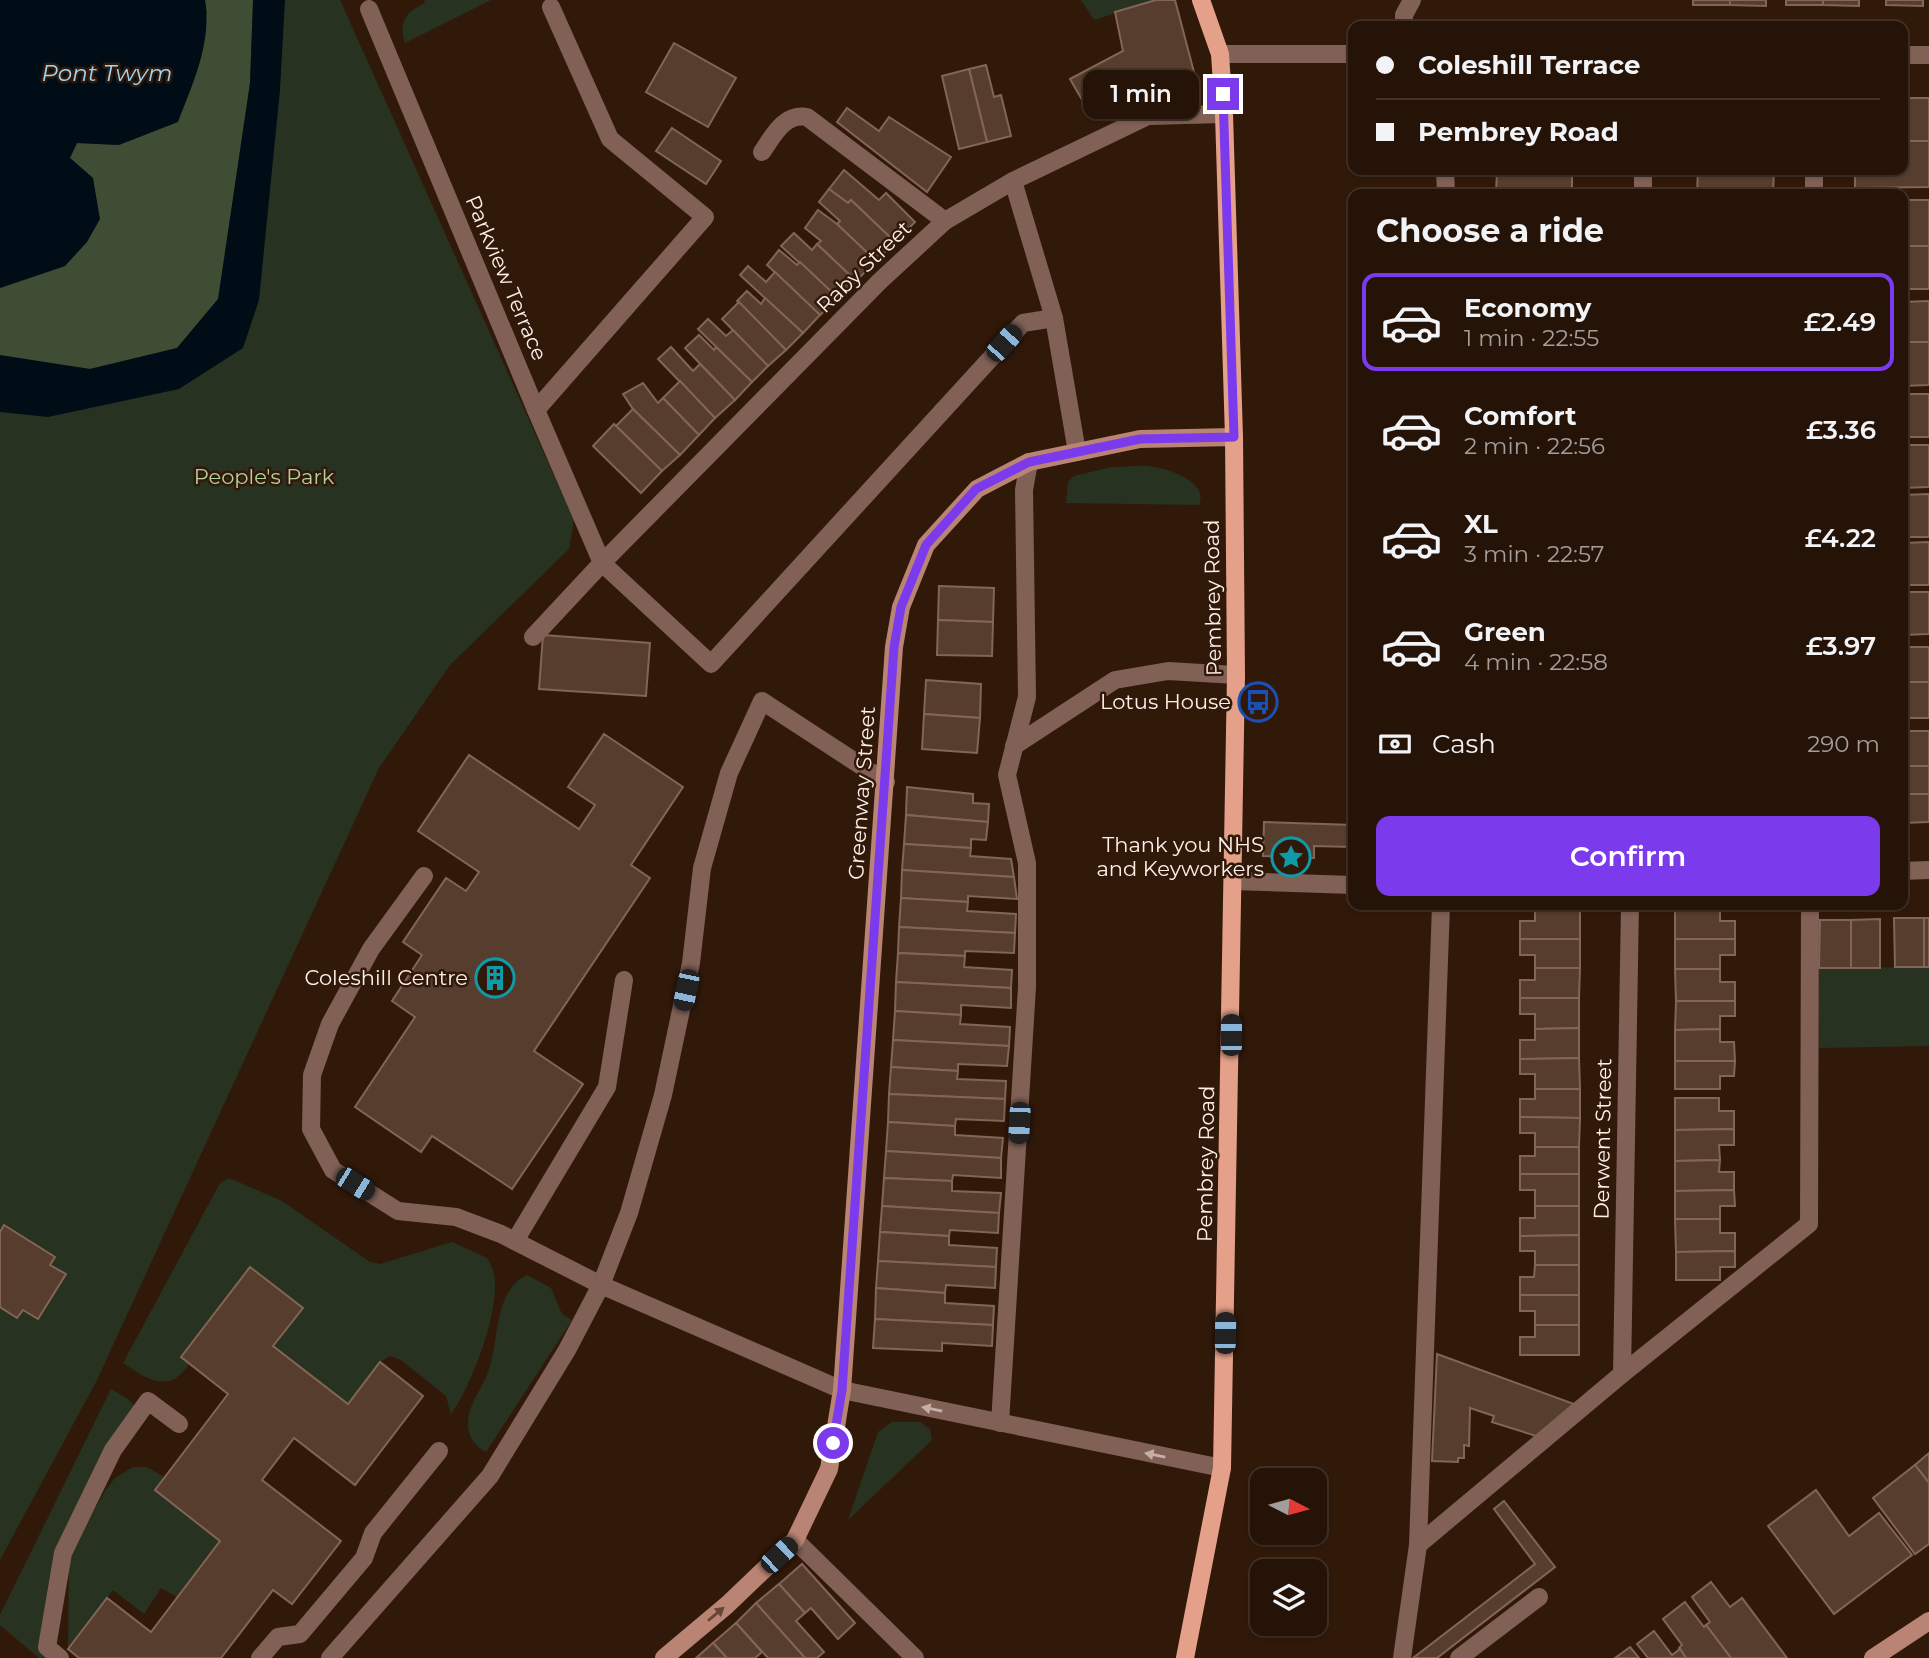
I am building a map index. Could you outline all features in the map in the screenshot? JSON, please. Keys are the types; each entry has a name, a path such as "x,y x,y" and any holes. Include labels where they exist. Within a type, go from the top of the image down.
{"main road":[{"name":"Pembrey Road","path":"1185,1658 1222,1468 1236,675 1234,437 1224,114 1220,54 1201,0"},
{"name":"Greenway Street","path":"795,1540 829,1469 842,1390 894,647 901,607 926,545 976,489 1029,462 1140,439 1234,437"},
{"path":"664,1658 727,1605 795,1540"},
{"path":"1873,1658 1929,1621"}],"street":[{"path":"1404,21 1404,15 1412,0"},
{"path":"536,410 705,217 610,139 551,8"},
{"name":"Parkview Terrace","path":"369,9 602,563"},
{"path":"1220,54 1348,54"},
{"path":"1908,55 1929,55"},
{"name":"Raby Street","path":"533,637 602,563 880,281 944,221 1013,181 1148,116 1224,114"},
{"path":"762,152 785,120 807,117 944,221"},
{"path":"1013,181 1054,318 1077,452"},
{"path":"602,563 711,664 1023,323 1054,318"},
{"path":"1000,1423 1027,987 1027,863 1007,775 1027,697 1024,490 1029,462"},
{"path":"1014,746 1115,680 1168,671 1236,675"},
{"path":"330,1658 490,1476 567,1349 601,1285 629,1213 663,1095 691,963 702,868 729,773 762,702 886,782"},
{"path":"1908,871 1929,870"},
{"path":"424,876 371,949 330,1024 312,1075 311,1129 333,1170 398,1211 456,1217 514,1241 601,1285 842,1390 1222,1468"},
{"path":"1233,881 1348,885"},
{"path":"1402,1658 1418,1545 1441,910"},
{"name":"Derwent Street","path":"1622,1374 1630,910"},
{"path":"1418,1545 1622,1374 1809,1224 1810,910"},
{"path":"514,1241 607,1087 625,980"},
{"path":"60,1658 47,1647 63,1553 113,1450 148,1401 179,1424"},
{"path":"260,1658 278,1637 300,1634 364,1558 373,1533 439,1451"},
{"path":"795,1540 915,1658"},
{"path":"1459,1658 1539,1597"}],"green space":[{"name":"People's Park","path":"0,0 340,0 574,520 569,549 450,665 379,768 96,1382 0,1560"},
{"path":"205,0 253,0 250,83 219,298 177,348 90,369 3,357 0,355 0,288 65,266 93,178 70,158 77,143 119,145 207,13"},
{"path":"424,0 491,0 405,43 402,29 405,18 425,3"},
{"path":"1081,0 1156,0 1094,20"},
{"path":"1150,466 1179,475 1199,490 1199,505 1066,503 1068,482 1074,476 1111,467"},
{"path":"1929,967 1929,1046 1819,1048 1819,968"},
{"path":"229,1178 282,1201 370,1262 380,1264 452,1242 487,1258 493,1271 495,1288 489,1326 468,1385 451,1414 446,1396 401,1360 390,1356 380,1362 348,1404 273,1346 303,1308 251,1267 181,1357 189,1364 181,1374 166,1382 158,1381 149,1379 123,1363 220,1183"},
{"path":"527,1275 551,1288 562,1314 572,1320 486,1452 475,1444 470,1436 469,1415 492,1360 502,1305 516,1283"},
{"path":"111,1389 128,1399 137,1409 58,1553 54,1658 39,1658 0,1625 0,1615"},
{"path":"892,1422 920,1422 930,1429 932,1440 848,1520 878,1432"},
{"path":"133,1467 146,1467 165,1477 155,1490 220,1541 177,1597 161,1588 144,1614 113,1590 68,1649 69,1559 105,1491 115,1478"}],"water":[{"name":"Pont Twym","path":"0,0 205,0 206,32 200,62 178,122 119,145 77,143 70,158 93,178 100,219 87,242 65,266 0,288"},
{"path":"253,0 285,0 280,90 259,300 243,348 179,389 48,417 0,412 0,355 90,369 177,348 218,299 250,83"}],"building":[{"path":"1156,0 1175,0 1195,76 1150,90 1093,119 1070,79 1123,51 1115,12"},
{"path":"1693,0 1730,0 1730,5 1693,5"},
{"path":"1730,0 1766,0 1766,6 1730,5"},
{"path":"1786,0 1823,0 1823,5 1786,5"},
{"path":"1823,0 1859,0 1859,6 1823,5"},
{"path":"1886,0 1923,0 1923,6 1886,5"},
{"path":"674,43 736,78 708,127 646,92"},
{"path":"986,65 994,97 1001,95 1011,136 987,142 969,69"},
{"path":"969,69 987,142 959,149 942,76"},
{"path":"1908,98 1929,98 1929,141 1908,141"},
{"path":"847,108 879,131 889,117 951,157 927,192 837,122"},
{"path":"672,128 721,161 706,184 656,151"},
{"path":"1908,141 1929,141 1929,187 1855,188 1855,175 1908,175"},
{"path":"844,170 879,200 886,193 915,222 895,242 851,200 848,203 829,189"},
{"path":"1497,175 1572,175 1572,189 1496,189"},
{"path":"1698,175 1774,175 1773,189 1697,189"},
{"path":"829,189 848,203 851,200 895,242 876,261 837,224 840,221 819,202"},
{"path":"1908,200 1929,200 1929,246 1908,246"},
{"path":"818,210 876,261 856,281 817,244 821,241 805,228"},
{"path":"794,233 812,250 817,244 856,281 838,298 781,246"},
{"path":"1908,246 1929,246 1929,289 1908,289"},
{"path":"779,250 797,265 800,262 838,298 820,315 767,265"},
{"path":"748,266 766,282 775,272 820,315 803,333 740,275"},
{"path":"747,291 761,304 765,298 803,333 786,350 737,301"},
{"path":"1929,301 1929,342 1908,342 1908,302"},
{"path":"739,302 786,350 768,366 722,319"},
{"path":"708,319 726,336 733,330 768,366 752,382 698,329"},
{"path":"699,335 714,350 716,347 752,382 735,400 685,348"},
{"path":"1908,342 1929,342 1929,385 1908,386"},
{"path":"671,347 693,371 700,364 735,400 715,418 658,359"},
{"path":"680,381 715,418 699,435 663,398"},
{"path":"643,383 658,403 663,398 699,435 680,455 633,409 623,394"},
{"path":"1908,394 1929,394 1929,437 1908,437"},
{"path":"633,409 680,455 662,471 616,426"},
{"path":"614,424 662,471 641,493 593,446"},
{"path":"1908,445 1929,445 1929,487 1908,488"},
{"path":"1929,494 1929,537 1908,537 1908,495"},
{"path":"1929,542 1929,585 1908,585 1908,543"},
{"path":"939,586 994,588 993,622 938,620"},
{"path":"1908,592 1929,592 1929,634 1908,635"},
{"path":"938,620 993,622 992,656 937,655"},
{"path":"543,635 650,643 646,696 539,689"},
{"path":"1908,647 1929,647 1929,682 1908,682"},
{"path":"926,680 981,684 980,718 924,714"},
{"path":"1908,682 1929,682 1929,718 1908,718"},
{"path":"924,714 980,718 977,753 922,749"},
{"path":"1908,731 1929,731 1929,766 1908,766"},
{"name":"Coleshill Centre","path":"604,734 683,787 631,865 650,878 534,1051 583,1084 512,1189 432,1136 421,1152 355,1107 415,1017 392,1001 422,955 403,942 446,878 466,891 479,872 418,831 469,755 579,829 595,805 568,787"},
{"path":"1908,766 1929,766 1929,794 1908,794"},
{"path":"907,787 973,794 973,803 989,804 988,822 906,815"},
{"path":"1908,794 1929,794 1929,822 1908,823"},
{"path":"906,815 988,822 986,840 971,839 971,848 904,844"},
{"path":"1264,822 1348,825 1348,847 1314,846 1314,858 1263,856"},
{"path":"904,844 971,848 970,856 1011,859 1014,877 902,870"},
{"path":"902,870 1014,877 1017,899 968,896 968,902 901,898"},
{"path":"901,898 968,902 967,911 1016,914 1015,933 899,927"},
{"path":"1535,910 1580,910 1580,939 1520,939 1520,921 1535,921"},
{"path":"1675,910 1720,910 1720,921 1735,921 1735,939 1675,939"},
{"path":"1894,918 1924,918 1924,967 1895,967"},
{"path":"1924,918 1929,918 1929,967 1924,967"},
{"path":"1880,919 1880,968 1851,968 1851,920"},
{"path":"1820,920 1851,920 1851,968 1819,968"},
{"path":"899,927 1015,933 1014,953 965,951 965,956 898,953"},
{"path":"1520,939 1580,939 1580,968 1535,968 1535,955 1520,955"},
{"path":"1675,939 1735,939 1735,955 1720,955 1720,969 1675,969"},
{"path":"898,953 965,956 964,967 1012,970 1011,988 896,982"},
{"path":"1535,968 1580,968 1579,998 1520,998 1520,980 1535,980"},
{"path":"1675,969 1720,969 1720,982 1735,982 1735,1001 1676,1001"},
{"path":"896,982 1011,988 1011,1008 961,1005 961,1015 895,1011"},
{"path":"1520,998 1579,998 1579,1028 1535,1029 1535,1014 1520,1014"},
{"path":"1676,1001 1735,1001 1735,1016 1720,1016 1720,1029 1675,1030"},
{"path":"895,1011 961,1015 960,1024 1010,1027 1009,1046 893,1040"},
{"path":"1579,1028 1579,1058 1520,1059 1520,1040 1535,1040 1535,1029"},
{"path":"1720,1029 1720,1042 1734,1042 1735,1061 1675,1061 1675,1030"},
{"path":"893,1040 1009,1046 1007,1066 958,1064 958,1071 891,1067"},
{"path":"1579,1058 1580,1089 1535,1089 1535,1074 1520,1074 1520,1059"},
{"path":"1675,1061 1735,1061 1734,1076 1720,1076 1720,1089 1675,1089"},
{"path":"891,1067 958,1071 957,1079 1006,1081 1005,1099 889,1094"},
{"path":"1535,1089 1580,1089 1580,1118 1520,1117 1520,1099 1535,1099"},
{"path":"889,1094 1005,1099 1004,1121 956,1119 955,1126 888,1122"},
{"path":"1675,1098 1719,1098 1719,1111 1734,1111 1734,1129 1675,1130"},
{"path":"1520,1117 1580,1118 1579,1147 1535,1147 1535,1133 1520,1133"},
{"path":"888,1122 955,1126 955,1135 1003,1138 1001,1158 886,1151"},
{"path":"1734,1129 1734,1145 1719,1145 1720,1160 1675,1161 1675,1130"},
{"path":"1535,1147 1579,1147 1579,1174 1520,1174 1520,1156 1535,1156"},
{"path":"886,1151 1001,1158 1001,1178 953,1175 952,1181 884,1178"},
{"path":"1720,1160 1719,1172 1734,1172 1734,1190 1675,1191 1675,1161"},
{"path":"1520,1174 1579,1174 1579,1206 1535,1206 1535,1190 1520,1190"},
{"path":"884,1178 952,1181 952,1191 1001,1193 999,1213 882,1206"},
{"path":"1734,1190 1735,1206 1720,1206 1720,1219 1675,1219 1675,1191"},
{"path":"882,1206 999,1213 998,1233 950,1230 949,1236 880,1232"},
{"path":"1535,1206 1579,1206 1579,1235 1520,1236 1520,1218 1535,1218"},
{"path":"1675,1219 1720,1219 1720,1233 1735,1233 1735,1251 1676,1252"},
{"path":"4,1225 55,1257 50,1265 66,1274 38,1319 23,1310 17,1318 0,1307 0,1232"},
{"path":"880,1232 949,1236 949,1245 997,1248 996,1267 878,1261"},
{"path":"1579,1235 1579,1265 1535,1265 1535,1251 1520,1251 1520,1236"},
{"path":"1735,1251 1735,1267 1720,1267 1720,1280 1676,1280 1676,1252"},
{"path":"878,1261 996,1267 995,1288 946,1285 945,1293 876,1288"},
{"path":"1535,1265 1579,1265 1579,1295 1520,1295 1520,1277 1534,1277"},
{"path":"250,1267 303,1308 273,1346 348,1404 380,1362 423,1396 355,1485 294,1438 262,1480 341,1541 292,1604 273,1590 221,1658 79,1658 68,1649 107,1598 151,1632 220,1541 155,1490 228,1394 181,1357"},
{"path":"876,1288 945,1293 945,1303 994,1306 993,1325 875,1319"},
{"path":"1520,1295 1579,1295 1579,1325 1535,1325 1535,1311 1520,1311"},
{"path":"875,1319 993,1325 992,1346 942,1343 942,1351 873,1348"},
{"path":"1535,1325 1579,1325 1579,1355 1520,1355 1520,1337 1535,1337"},
{"path":"1437,1354 1574,1404 1536,1436 1492,1422 1494,1416 1470,1408 1469,1446 1464,1445 1464,1458 1458,1458 1458,1462 1432,1461"},
{"path":"1929,1453 1929,1483 1915,1465"},
{"path":"1915,1465 1929,1483 1929,1544 1915,1554 1873,1498"},
{"path":"1816,1490 1849,1536 1879,1513 1912,1555 1834,1614 1768,1526"},
{"path":"1504,1501 1555,1567 1437,1658 1413,1658 1535,1564 1494,1509"},
{"path":"802,1564 855,1623 838,1639 811,1608 805,1613 779,1584"},
{"path":"1711,1582 1730,1607 1742,1598 1787,1658 1731,1658 1706,1625 1710,1622 1692,1597"},
{"path":"779,1584 805,1613 796,1621 824,1652 817,1658 805,1658 756,1603"},
{"path":"1685,1602 1731,1658 1686,1658 1679,1648 1682,1645 1663,1619"},
{"path":"756,1603 805,1658 768,1658 736,1623"},
{"path":"736,1623 762,1652 755,1658 727,1658 713,1643"},
{"path":"1654,1631 1672,1655 1680,1649 1686,1658 1648,1658 1637,1644"},
{"path":"713,1643 727,1658 696,1658"},
{"path":"1630,1647 1639,1658 1615,1658"}],"place":[{"name":"Lotus House","path":"1258,702"},
{"name":"Thank you NHS and Keyworkers","path":"1291,857"},
{"name":"Coleshill Centre","path":"495,978"}],"route":[{"path":"833,1443 842,1390 894,647 901,607 926,545 976,489 1029,462 1140,439 1234,437 1223,94"}]}
